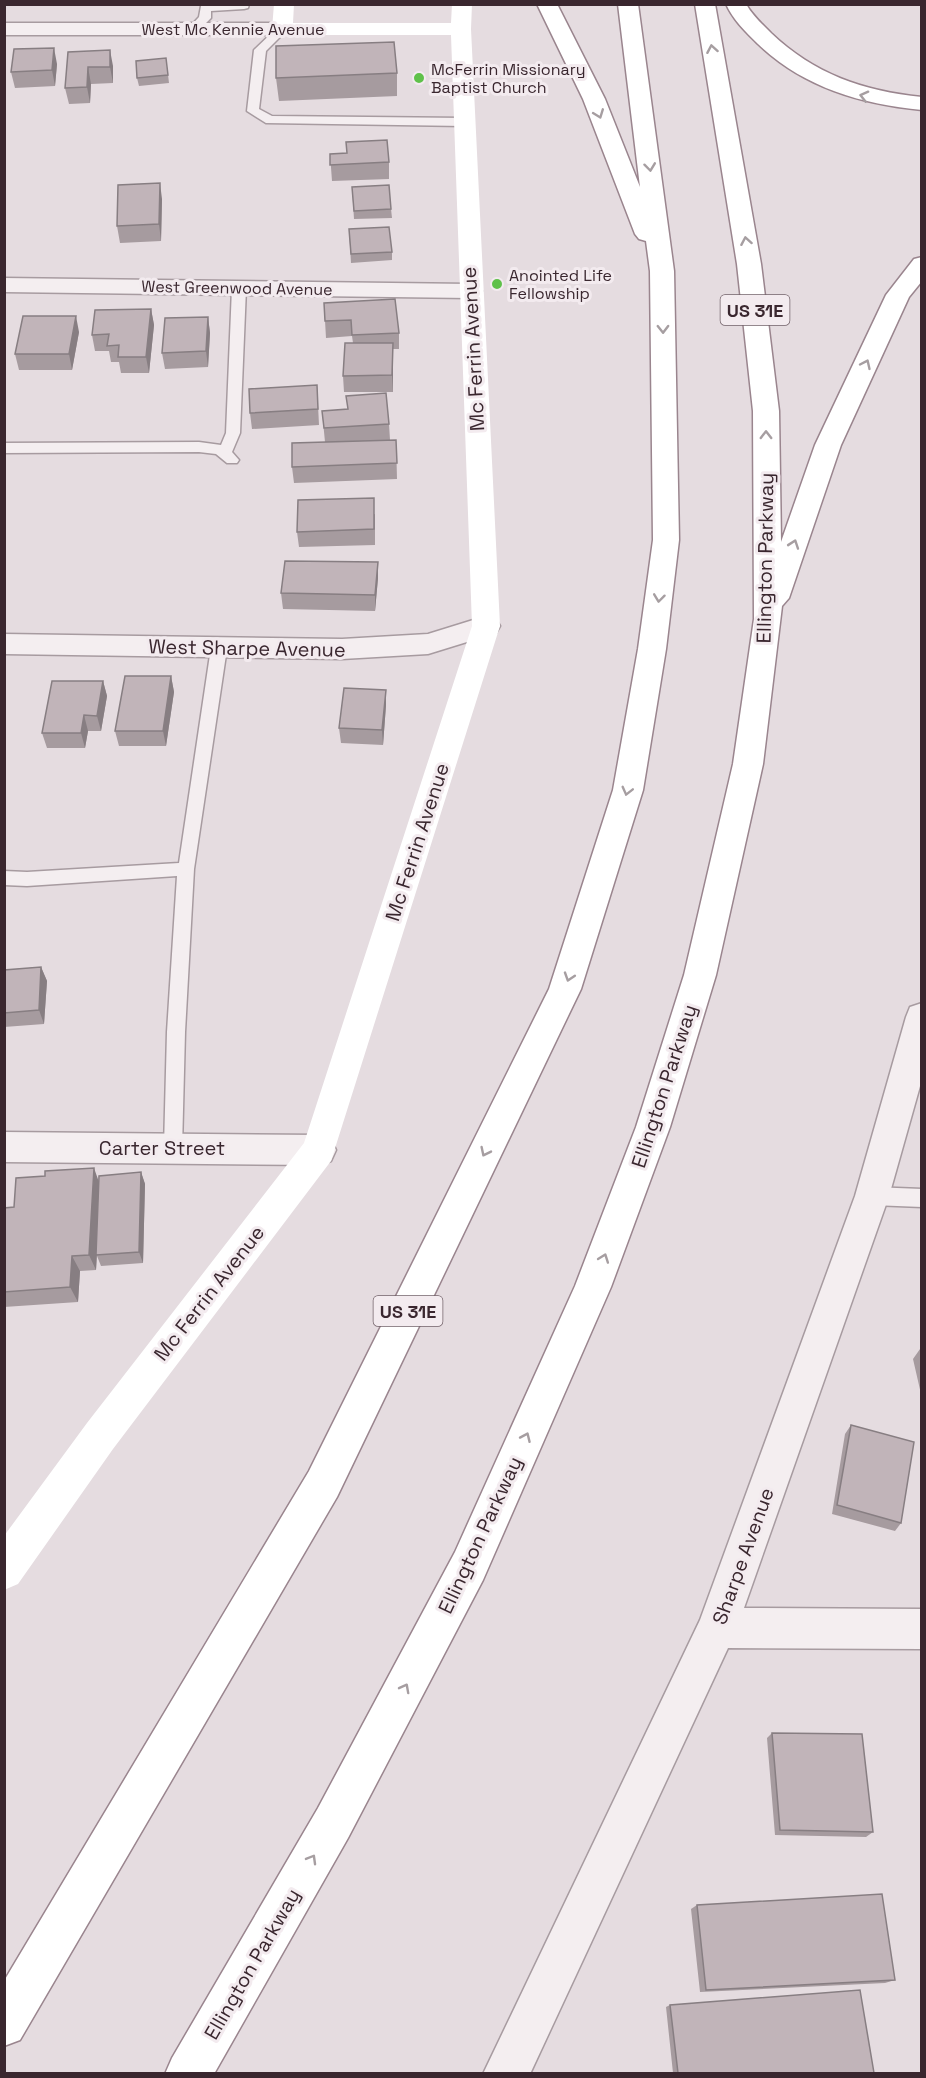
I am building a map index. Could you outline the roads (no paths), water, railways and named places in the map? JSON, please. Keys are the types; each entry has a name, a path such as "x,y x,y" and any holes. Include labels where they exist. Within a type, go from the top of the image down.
{"main road":[{"path":"282,29 284,4"},
{"path":"547,4 594,99 662,271"},
{"name":"US 31E","path":"4,2024 323,1484 565,989 628,790 652,649 666,540 662,271 628,4"},
{"name":"Ellington Parkway","path":"188,2073 333,1823 469,1566 593,1287 653,1127 700,975 748,764 768,620 766,411 749,264 705,4"},
{"path":"736,4 740,13 773,48 805,72 846,91 886,101 921,104"},
{"name":"West Mc Kennie Avenue","path":"282,29 461,17"},
{"name":"Mc Ferrin Avenue","path":"4,1570 100,1436 320,1150 486,626 470,291 461,17"},
{"path":"768,620 828,445 898,295 921,264"}],"street":[{"name":"West Mc Kennie Avenue","path":"4,29 282,29"},
{"name":"West Greenwood Avenue","path":"4,285 470,291"},
{"name":"West Sharpe Avenue","path":"4,644 342,649 428,644 486,626"},
{"name":"Sharpe Avenue","path":"506,2073 717,1628 872,1196 921,1017"},
{"name":"Carter Street","path":"4,1147 320,1150"},
{"path":"717,1628 921,1629"}],"lane":[{"path":"193,30 205,18 205,8 244,5 250,13 250,29"},
{"path":"282,29 260,50 253,111 270,120 464,122"},
{"path":"4,448 199,447 220,450 228,457 233,433 239,288"},
{"path":"172,1148 176,1032 186,869 219,648"},
{"path":"4,878 27,879 186,869"},
{"path":"872,1196 921,1198"}],"place":[{"name":"McFerrin Missionary Baptist Church","path":"419,78"},
{"name":"Anointed Life Fellowship","path":"497,284"}]}
